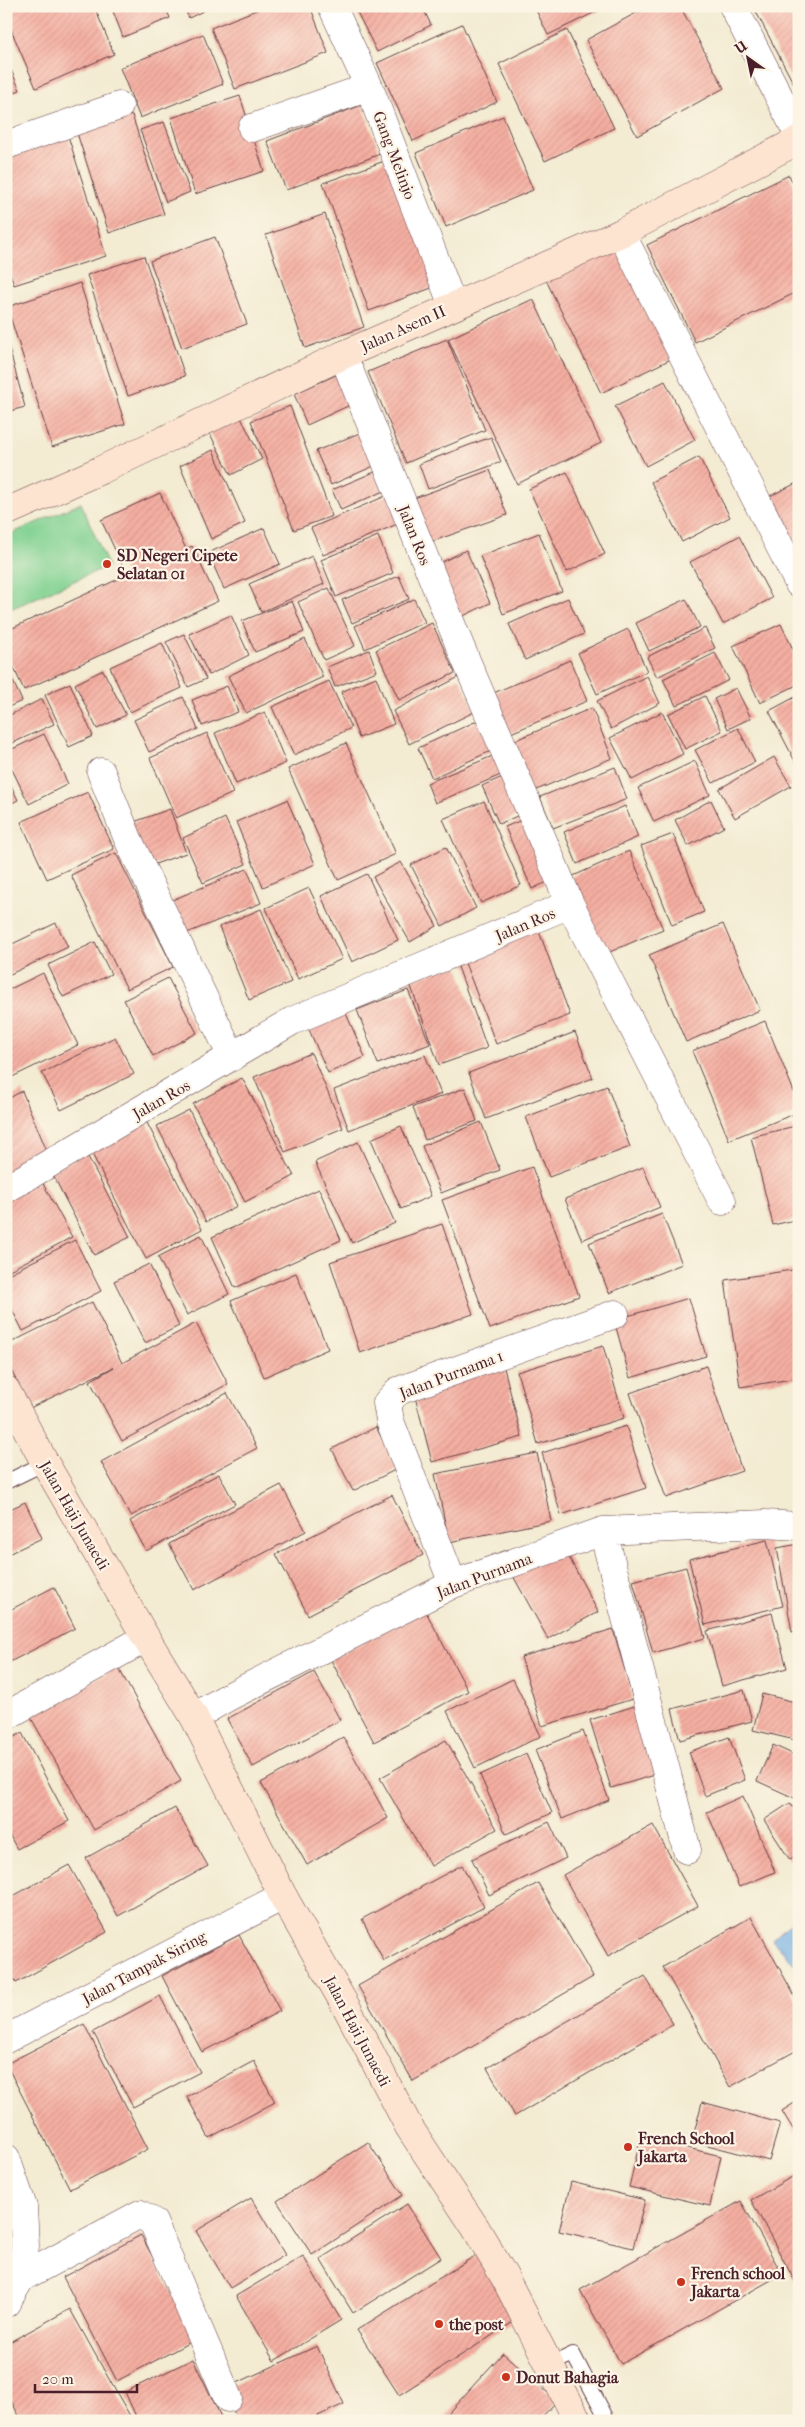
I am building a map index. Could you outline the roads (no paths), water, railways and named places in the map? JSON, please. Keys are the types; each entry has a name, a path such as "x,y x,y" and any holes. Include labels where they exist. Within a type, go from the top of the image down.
{"street":[{"name":"Gang Melinjo","path":"332,6 369,87 453,306"},
{"path":"733,6 799,136"},
{"path":"252,128 369,87"},
{"path":"6,145 119,106"},
{"name":"Jalan Asem II","path":"6,512 102,470 343,355 621,233 799,140"},
{"path":"621,233 799,584"},
{"name":"Jalan Ros","path":"6,1189 292,1021 570,904 460,646 343,355"},
{"path":"101,772 128,839 232,1057"},
{"path":"570,904 722,1201"},
{"name":"Jalan Purnama 1","path":"453,1584 390,1421 387,1403 398,1391 615,1314"},
{"name":"Jalan Haji Junaedi","path":"6,1390 45,1463 194,1717 283,1896 348,2010 409,2127 474,2227 523,2312 578,2421"},
{"name":"Jalan Purnama","path":"194,1717 228,1697 453,1584 603,1532 764,1524 799,1526"},
{"path":"603,1532 686,1850"},
{"path":"6,1716 146,1638"},
{"name":"Jalan Tampak Siring","path":"6,2039 283,1896"},
{"path":"6,2158 24,2207 25,2246 20,2278 6,2304"},
{"path":"20,2278 140,2214 147,2217 152,2222 228,2398"}],"lane":[{"path":"6,1482 45,1463"},
{"path":"550,2365 573,2354 608,2421"}],"water":[{"path":"799,1915 799,1969 772,1940"}],"place":[{"name":"SD Negeri Cipete Selatan 01","path":"107,564"},
{"name":"French School Jakarta","path":"628,2147"},
{"name":"French school Jakarta","path":"681,2282"},
{"name":"the post","path":"439,2324"},
{"name":"Donut Bahagia","path":"506,2377"}]}
